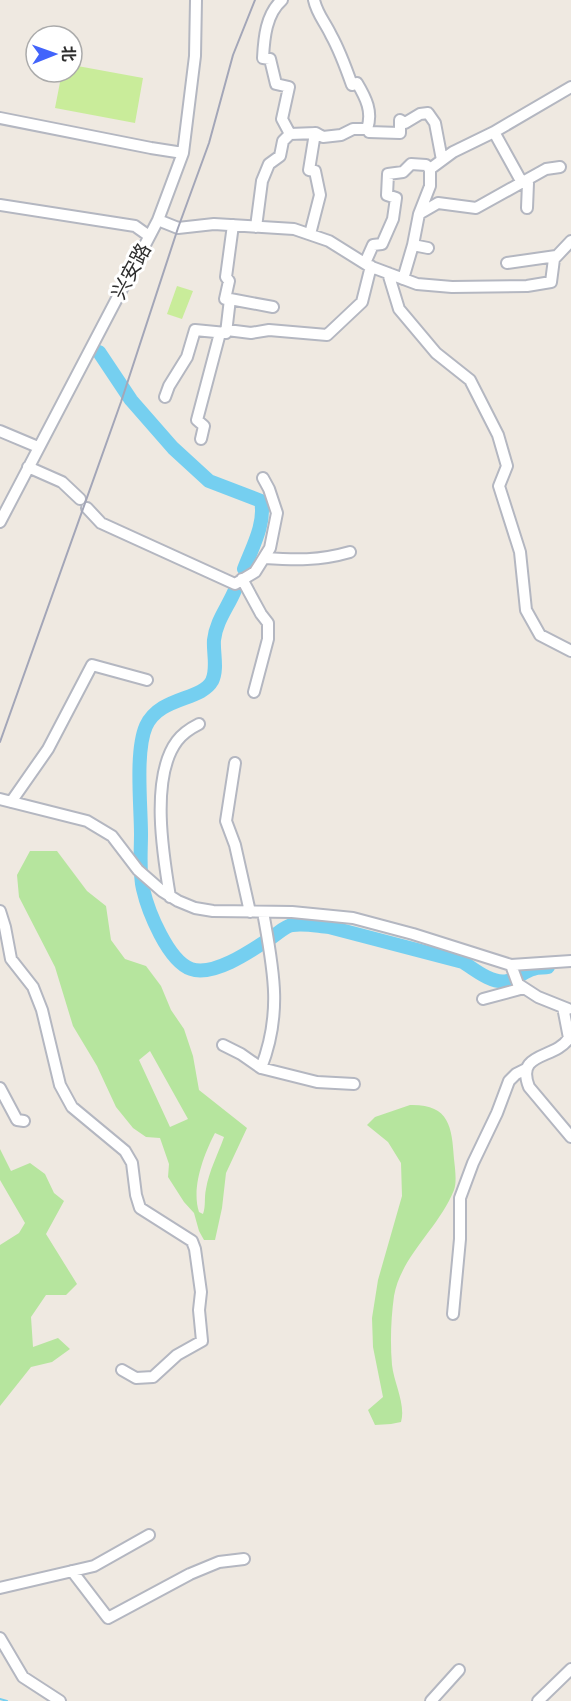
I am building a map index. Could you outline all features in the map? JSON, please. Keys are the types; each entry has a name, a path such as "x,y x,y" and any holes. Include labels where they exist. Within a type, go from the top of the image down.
{"street":[{"name":"兴安路","path":"0,522 158,220 183,153 195,56 196,0"},
{"path":"282,0 273,9 267,26 263,58 270,59 276,84 289,87 282,119 290,134"},
{"path":"256,226 262,181 269,164 280,156 283,141 290,134 315,133 323,137 341,135 353,129 367,129 370,118 368,103 357,83 352,85 332,37 322,18 317,14 314,0"},
{"path":"430,169 453,152 494,132 571,87"},
{"path":"367,127 369,132 400,133 400,120 405,123 420,114 428,113 435,123 442,160"},
{"path":"0,118 183,153"},
{"path":"494,132 522,182"},
{"path":"310,234 320,195 315,171 309,170 315,133"},
{"path":"165,397 187,357 195,330 251,333 269,330 327,335 362,302 373,245 382,244 393,219 396,198 387,195 388,174 404,172 411,164 426,165 430,169 430,186 418,214 404,279"},
{"path":"418,214 438,203 476,208 546,169 560,167"},
{"path":"522,182 528,183 527,208"},
{"path":"0,205 135,226 149,236"},
{"path":"158,220 178,228 214,224 294,229 329,241 368,265 417,284 431,286 527,286 551,282 554,260 571,241"},
{"path":"233,225 225,277 229,281 225,299 273,307"},
{"path":"413,245 428,248"},
{"path":"507,263 556,256"},
{"path":"388,273 399,309 436,352 470,380 498,435 507,466 499,486 520,552 526,610 540,635 571,651"},
{"path":"201,439 204,426 197,420 230,299"},
{"path":"0,431 38,447"},
{"path":"28,467 62,482 101,523 235,584 255,572 270,548 277,513 263,478"},
{"path":"264,558 317,560 350,552"},
{"path":"242,579 268,623 268,639 254,692"},
{"path":"11,802 48,749 92,665 147,680"},
{"path":"170,897 160,823 162,788 168,758 177,741 187,730 199,724"},
{"path":"235,763 226,821 235,845 250,912"},
{"path":"0,799 87,821 112,836 141,872 155,885 170,897 186,905 204,910 292,912 353,918 413,934 517,978 538,997 567,1008 569,1038 565,1045 530,1062 525,1077 529,1087 571,1137"},
{"path":"0,910 11,959 33,987 42,1010 65,1098 72,1107 125,1151 132,1164 140,1208 192,1241 195,1249 201,1292 199,1310 202,1341 177,1355 153,1377 136,1378 122,1370"},
{"path":"261,1068 269,1048 276,996 263,912"},
{"path":"483,999 517,978 571,961"},
{"path":"223,1045 242,1054 261,1068 317,1082 354,1084"},
{"path":"453,1314 460,1239 460,1198 509,1081 516,1074 526,1070"},
{"path":"0,1088 17,1120 24,1121"},
{"path":"0,1588 94,1566 149,1535"},
{"path":"72,1572 108,1618 190,1574 219,1562 244,1559"},
{"path":"0,1638 23,1677 60,1701"},
{"path":"538,1701 571,1669"},
{"path":"431,1701 459,1670"}],"green space":[{"path":"84,67 143,78 135,123 55,108 60,84 84,84"},
{"path":"177,286 193,291 182,319 167,314"},
{"path":"30,851 57,851 87,891 106,906 111,940 125,959 146,966 161,986 171,1010 184,1029 193,1056 199,1090 247,1128 226,1173 215,1240 204,1240 194,1213 168,1177 169,1164 160,1138 146,1137 133,1128 116,1107 97,1066 73,1026 55,967 19,897 17,875","holes":["150,1051 188,1119 170,1127 139,1060","215,1133 224,1137 207,1182 203,1214 199,1212 197,1203 198,1182 203,1161"]},
{"path":"410,1105 433,1108 446,1119 452,1136 455,1183 447,1204 404,1268 394,1296 391,1356 402,1408 401,1422 375,1425 368,1410 383,1397 373,1347 372,1318 378,1280 402,1196 401,1163 388,1142 367,1125 375,1117"},
{"path":"0,1149 11,1171 30,1163 45,1174 54,1193 64,1201 46,1234 77,1284 66,1295 46,1295 31,1317 33,1347 58,1338 70,1349 52,1362 31,1367 0,1406 0,1245 19,1233 25,1223 0,1180"}],"waterway":[{"path":"99,352 131,400 173,448 209,481 261,501 260,527 244,569"},
{"path":"235,590 215,633 215,671 212,681 199,692 170,704 152,716 143,737 139,779 142,882 154,922 174,956 191,969 210,969 232,962 286,927 301,924 329,927 463,962 484,976 495,980 507,981 530,970 548,967"},
{"path":"0,1699 7,1701"}],"railway":[{"path":"0,742 121,402 178,228 209,143 233,55 255,0"}]}
